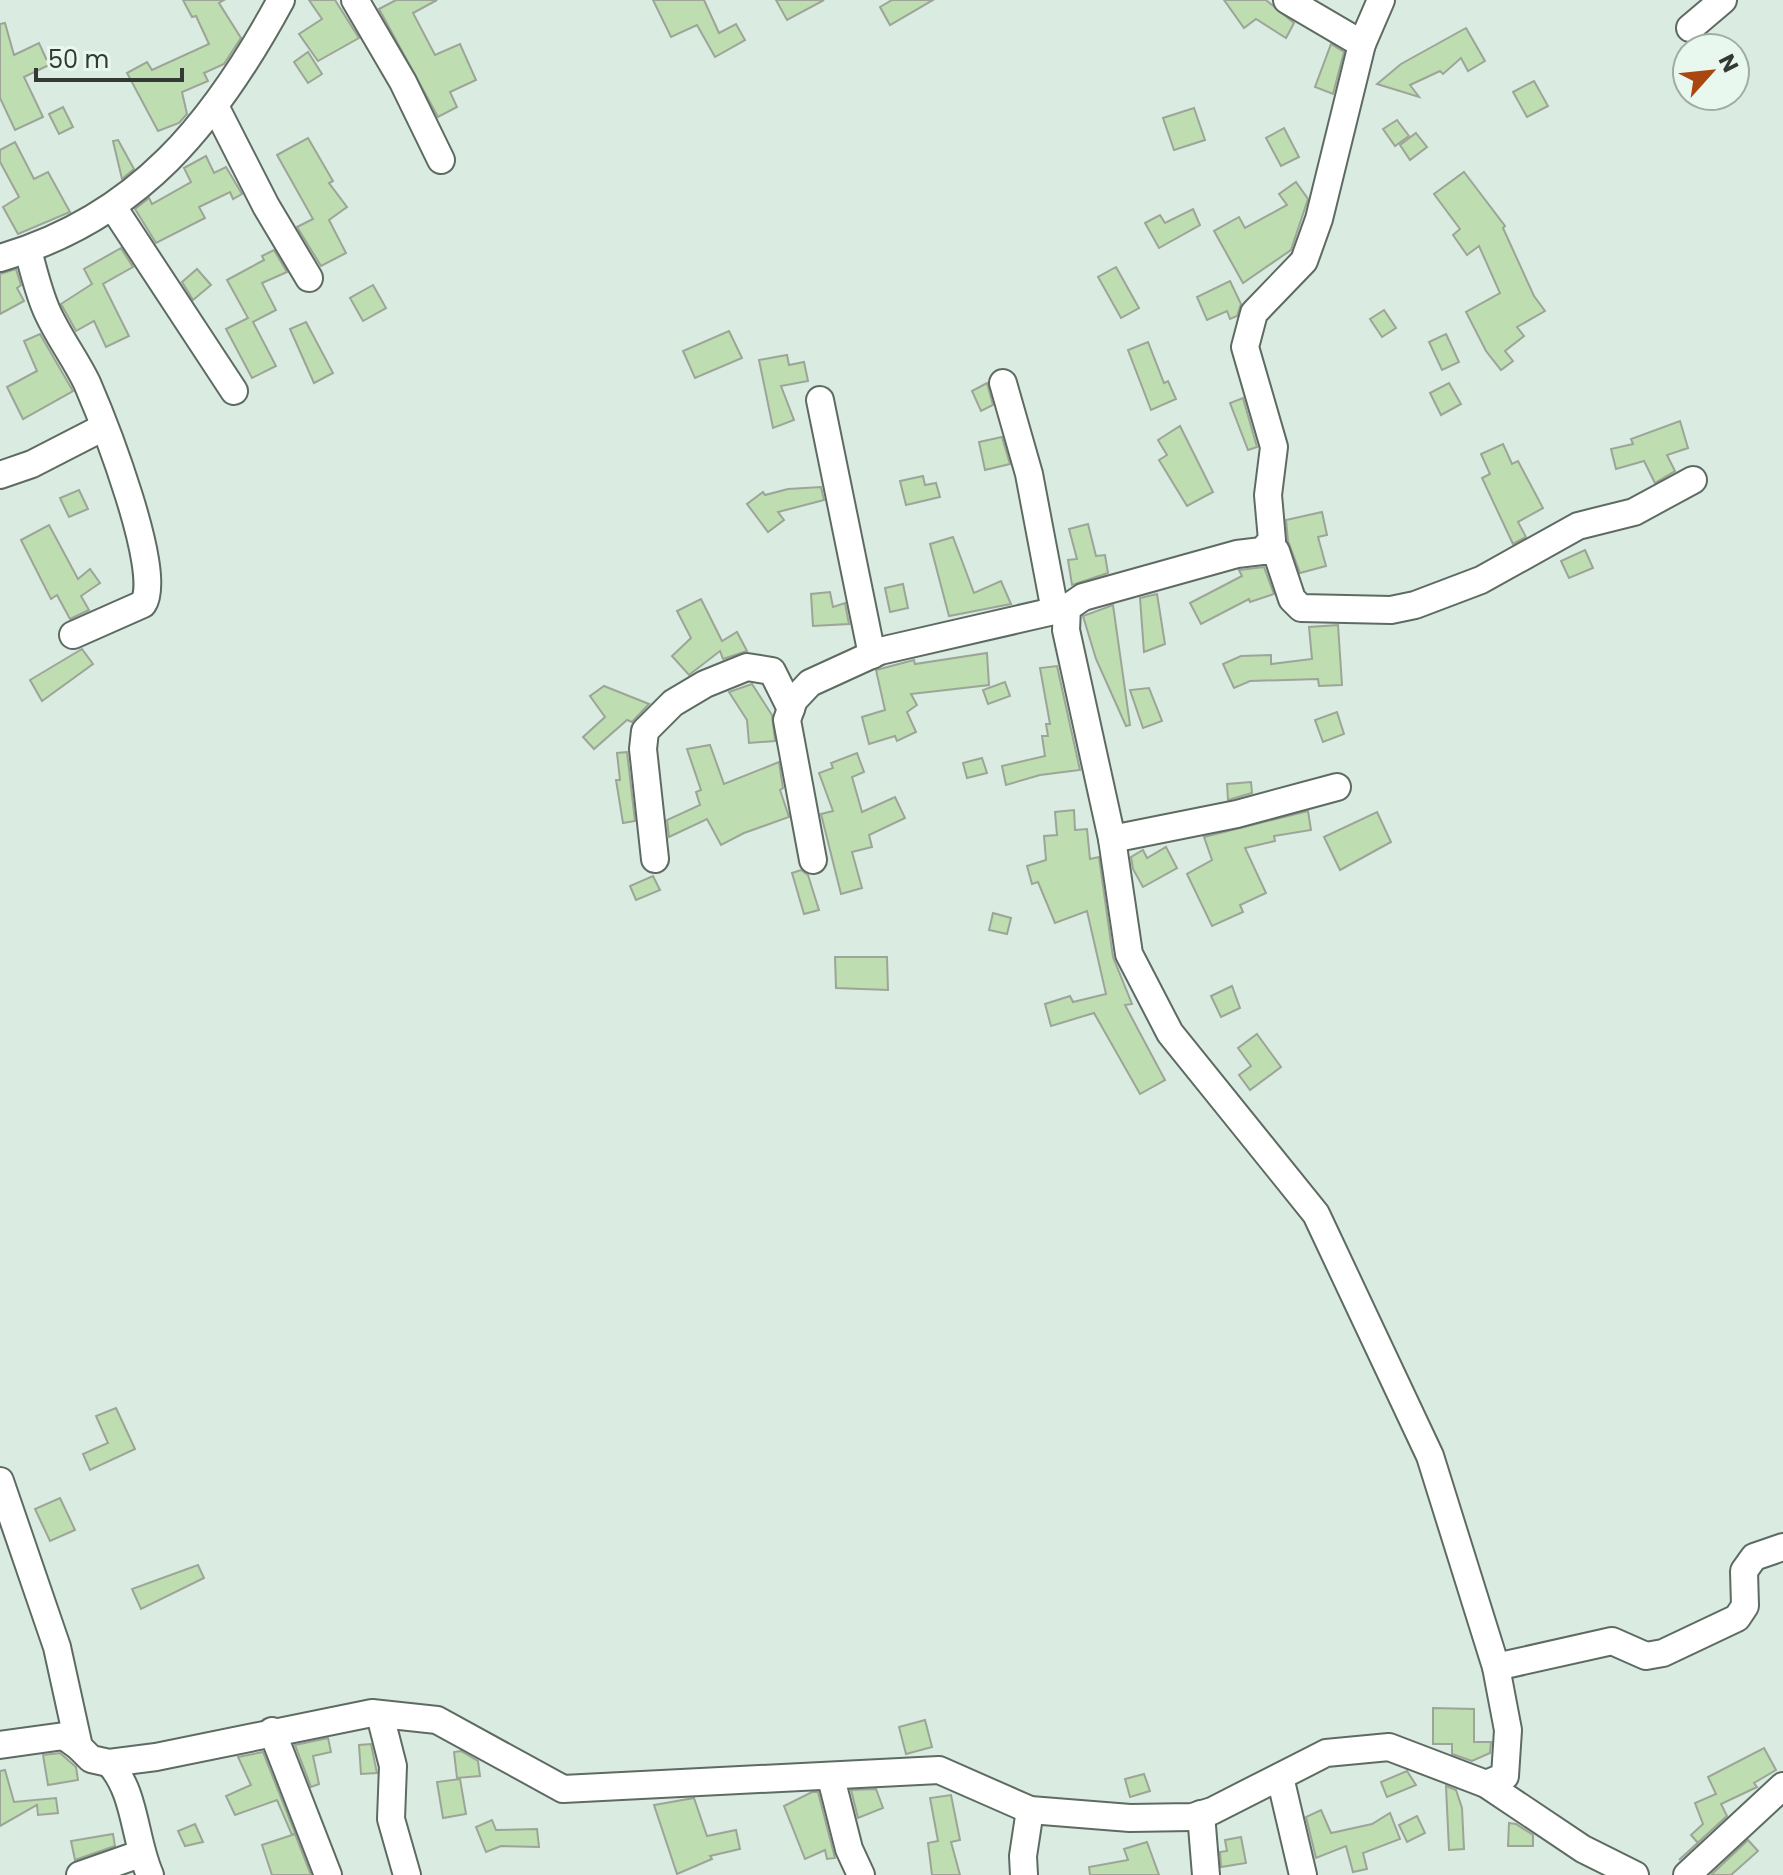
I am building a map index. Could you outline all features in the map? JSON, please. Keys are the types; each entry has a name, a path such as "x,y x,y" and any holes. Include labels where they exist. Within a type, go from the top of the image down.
{"street":[{"path":"0,258 28,250 113,207 154,175 197,132 281,0"},
{"path":"355,0 403,82 441,160"},
{"path":"1287,0 1362,44"},
{"path":"1262,551 1272,540 1268,495 1274,447 1245,347 1254,313 1304,261 1319,219 1362,44 1381,0"},
{"path":"1690,28 1723,0"},
{"path":"215,106 266,206 309,278"},
{"path":"113,207 234,391"},
{"path":"28,250 44,304 85,380 104,427 140,536 149,596 143,604 120,617 73,635"},
{"path":"1003,383 1029,474 1066,630 1112,839 1129,954 1170,1033 1316,1214 1430,1456 1496,1667 1508,1730 1505,1776 1486,1784"},
{"path":"820,400 872,655"},
{"path":"0,475 32,464 104,427"},
{"path":"813,860 787,720 794,700 810,683 872,655 1061,610 1083,597 1237,554 1262,551 1276,551 1292,599 1301,608 1391,610 1415,605 1481,580 1578,526 1634,512 1693,480"},
{"path":"655,859 643,749 645,731 653,720 705,684 747,667 772,671 791,709"},
{"path":"1112,839 1237,814 1337,787"},
{"path":"0,1481 57,1647 79,1747"},
{"path":"1496,1667 1612,1641 1646,1656 1663,1653 1737,1618 1745,1606 1744,1571 1754,1557 1783,1547"},
{"path":"0,1745 64,1736 91,1759 109,1763 156,1757 372,1713 437,1720 563,1789 831,1778 939,1770 1030,1810 1130,1818 1201,1814 1326,1753 1389,1747 1486,1784 1583,1849 1635,1875"},
{"path":"380,1715 393,1766 391,1819 407,1875"},
{"path":"272,1731 328,1875"},
{"path":"80,1875 145,1864 123,1778 109,1763"},
{"path":"1280,1777 1303,1875"},
{"path":"831,1778 849,1849 861,1875"},
{"path":"1687,1875 1783,1786"},
{"path":"1024,1875 1023,1856 1030,1810"},
{"path":"1201,1814 1206,1875"}],"building":[{"path":"183,0 224,0 219,3 241,38 224,64 204,73 208,81 182,92 187,114 179,123 158,131 127,73 147,62 152,70 209,44 196,16 192,17"},
{"path":"309,0 335,0 359,38 318,61 299,34 322,19"},
{"path":"396,0 437,0 413,13 435,55 460,44 476,80 450,92 457,107 438,117 379,9"},
{"path":"653,0 704,0 719,33 736,24 745,40 715,57 697,25 671,37"},
{"path":"776,0 824,0 787,20"},
{"path":"892,0 933,0 890,25 880,7"},
{"path":"1224,0 1266,0 1294,23 1286,38 1256,19 1244,28"},
{"path":"5,23 14,55 39,43 49,65 24,77 43,117 15,130 0,98 0,24"},
{"path":"1466,28 1485,61 1468,71 1461,58 1443,74 1440,71 1410,85 1419,97 1377,84 1401,64"},
{"path":"1331,44 1344,52 1333,94 1315,87"},
{"path":"308,52 322,74 308,83 294,62"},
{"path":"1534,81 1548,106 1527,117 1513,92"},
{"path":"63,107 73,127 59,134 49,114"},
{"path":"1194,108 1205,140 1174,150 1163,118"},
{"path":"1397,120 1409,136 1395,146 1383,129"},
{"path":"1284,128 1299,157 1281,166 1266,138"},
{"path":"1416,133 1427,147 1410,160 1400,145"},
{"path":"308,138 333,181 329,183 347,207 329,220 346,253 321,266 297,227 313,219 277,155"},
{"path":"118,140 134,169 122,179 113,141"},
{"path":"15,142 34,179 48,172 70,212 18,234 3,207 19,197 0,162 0,150"},
{"path":"206,156 214,173 226,167 242,194 233,199 230,192 199,207 205,218 156,243 135,209 149,198 152,204 191,182 184,168"},
{"path":"1464,172 1505,226 1503,228 1534,296 1545,311 1517,327 1524,336 1505,351 1513,361 1501,370 1486,351 1466,312 1500,293 1479,246 1467,255 1453,235 1460,229 1434,194"},
{"path":"1296,182 1308,199 1291,250 1243,283 1214,231 1239,217 1245,228 1287,205 1279,194"},
{"path":"1193,209 1200,225 1159,248 1145,223 1160,215 1165,223"},
{"path":"121,248 133,267 103,284 129,336 106,347 94,321 76,331 61,304 92,284 84,269"},
{"path":"274,250 287,272 262,283 276,310 253,322 276,366 252,378 226,329 248,318 227,280 264,260 262,256"},
{"path":"1116,267 1139,308 1121,318 1098,277"},
{"path":"16,269 21,285 17,288 24,301 0,314 0,274"},
{"path":"197,269 211,285 193,300 182,282"},
{"path":"1230,281 1241,304 1237,316 1230,319 1227,311 1207,320 1197,297"},
{"path":"373,285 386,308 363,321 350,298"},
{"path":"1384,310 1396,328 1382,337 1370,319"},
{"path":"306,322 333,373 314,383 290,329"},
{"path":"729,331 742,358 695,378 683,351"},
{"path":"40,334 73,391 23,419 7,387 37,371 24,341"},
{"path":"1446,334 1459,362 1442,370 1429,342"},
{"path":"1148,342 1164,383 1168,381 1176,399 1151,410 1128,350"},
{"path":"787,355 789,365 804,362 808,381 781,386 794,420 773,428 759,360"},
{"path":"987,383 993,405 981,411 972,391"},
{"path":"1449,383 1461,404 1441,415 1430,393"},
{"path":"1243,398 1257,447 1248,450 1230,403"},
{"path":"1680,421 1688,448 1667,455 1675,471 1655,483 1644,461 1616,469 1611,449 1633,444 1631,439"},
{"path":"1180,426 1213,492 1187,506 1159,460 1167,455 1158,440"},
{"path":"1002,437 1010,464 985,470 979,442"},
{"path":"1503,444 1512,464 1518,461 1543,508 1518,522 1526,537 1513,544 1482,478 1490,474 1481,454"},
{"path":"923,476 925,485 936,483 940,497 906,505 900,481"},
{"path":"821,487 824,500 778,512 784,520 768,532 747,504 763,492 765,495 788,489"},
{"path":"79,490 88,509 69,517 60,498"},
{"path":"1322,512 1327,535 1318,537 1326,566 1300,573 1288,541 1286,520"},
{"path":"1088,524 1096,556 1105,555 1108,573 1072,585 1068,560 1077,559 1069,529"},
{"path":"49,525 78,579 90,569 100,583 81,596 89,610 70,619 57,595 51,599 21,540"},
{"path":"953,537 974,593 1001,581 1011,604 949,616 930,544"},
{"path":"1585,550 1593,568 1569,578 1561,561"},
{"path":"1264,567 1274,594 1250,602 1249,599 1201,624 1190,603 1242,576 1239,570"},
{"path":"903,584 908,608 890,612 885,588"},
{"path":"830,592 833,607 845,603 849,624 813,626 811,594"},
{"path":"1157,594 1165,644 1144,652 1140,598"},
{"path":"701,599 722,641 737,632 747,651 723,659 720,651 689,675 672,656 691,638 677,611"},
{"path":"1113,605 1130,725 1126,726 1096,659 1083,616"},
{"path":"1338,625 1342,685 1319,686 1318,679 1250,681 1234,688 1223,664 1241,656 1271,655 1271,664 1312,659 1309,627"},
{"path":"82,649 93,664 42,701 30,680"},
{"path":"987,653 989,685 911,694 917,705 907,712 916,732 897,741 895,736 869,744 862,717 885,710 876,670 914,660 915,664"},
{"path":"1057,666 1080,770 1040,775 1006,785 1002,766 1045,756 1042,736 1048,736 1046,724 1050,724 1040,668"},
{"path":"1005,682 1010,696 988,704 983,690"},
{"path":"752,684 772,715 775,741 749,743 747,720 729,692"},
{"path":"604,686 649,704 632,722 627,720 594,749 583,737 605,717 590,696"},
{"path":"1149,688 1162,721 1143,728 1130,690"},
{"path":"1337,712 1344,734 1323,742 1315,720"},
{"path":"710,745 724,784 779,762 783,788 780,790 789,817 721,845 707,819 669,837 667,820 700,805 696,792 701,790 687,749"},
{"path":"627,752 635,821 623,823 616,780 620,780 617,753"},
{"path":"857,753 864,772 852,777 862,812 895,797 905,818 869,835 872,847 852,852 862,888 841,894 821,814 833,811 819,773 833,768 831,763"},
{"path":"982,758 987,773 967,778 963,763"},
{"path":"1251,782 1252,793 1228,800 1227,784"},
{"path":"1074,810 1075,830 1087,829 1090,859 1099,857 1113,957 1132,1004 1125,1005 1165,1080 1140,1094 1094,1013 1051,1026 1045,1004 1070,996 1073,1002 1106,994 1087,911 1055,923 1038,882 1032,884 1027,866 1046,860 1044,836 1057,835 1055,812"},
{"path":"1308,811 1311,830 1274,836 1275,841 1245,848 1266,893 1240,905 1243,912 1212,926 1187,874 1212,860 1204,837"},
{"path":"1377,812 1391,842 1340,870 1324,837"},
{"path":"1166,847 1177,868 1143,887 1133,869 1131,857 1143,850 1147,858"},
{"path":"801,870 808,875 819,910 804,914 792,873"},
{"path":"653,876 660,890 636,900 630,886"},
{"path":"993,913 1011,918 1007,934 989,930"},
{"path":"835,957 887,957 888,990 836,988"},
{"path":"1232,986 1240,1008 1221,1017 1211,996"},
{"path":"1257,1034 1281,1067 1250,1090 1239,1075 1251,1066 1238,1048"},
{"path":"116,1408 135,1449 90,1470 83,1454 108,1443 96,1416"},
{"path":"60,1498 75,1530 50,1541 35,1509"},
{"path":"198,1565 204,1578 141,1609 132,1589"},
{"path":"1433,1708 1474,1709 1474,1742 1491,1742 1490,1753 1472,1761 1452,1754 1452,1744 1433,1744"},
{"path":"925,1720 932,1747 906,1754 899,1727"},
{"path":"328,1738 331,1752 313,1756 319,1784 311,1787 295,1745"},
{"path":"371,1744 377,1773 361,1774 359,1745"},
{"path":"1764,1748 1776,1770 1754,1783 1757,1787 1721,1804 1727,1816 1698,1843 1691,1835 1703,1824 1695,1803 1716,1794 1708,1777"},
{"path":"461,1751 478,1761 480,1776 457,1778 454,1752"},
{"path":"263,1752 295,1833 292,1835 277,1800 235,1815 226,1796 251,1785 238,1757"},
{"path":"60,1753 76,1767 78,1780 48,1785 43,1755"},
{"path":"5,1770 14,1802 56,1798 58,1813 38,1815 37,1805 0,1826 0,1771"},
{"path":"1407,1771 1416,1785 1387,1797 1381,1782"},
{"path":"1144,1774 1150,1791 1130,1797 1125,1779"},
{"path":"460,1779 466,1814 443,1818 437,1782"},
{"path":"1446,1786 1456,1790 1462,1808 1464,1849 1449,1850"},
{"path":"876,1789 883,1808 858,1818 851,1790"},
{"path":"818,1792 835,1858 827,1859 825,1850 805,1859 784,1806"},
{"path":"951,1795 960,1840 951,1842 960,1875 932,1875 928,1843 938,1841 930,1798"},
{"path":"694,1798 707,1836 736,1830 740,1849 710,1856 712,1859 677,1874 654,1805"},
{"path":"1321,1810 1331,1833 1372,1824 1390,1813 1400,1839 1363,1853 1367,1869 1353,1872 1346,1846 1316,1858 1306,1817"},
{"path":"1417,1816 1425,1833 1407,1842 1399,1825"},
{"path":"492,1820 496,1830 537,1829 539,1847 501,1846 486,1852 476,1827"},
{"path":"1509,1823 1533,1835 1533,1846 1508,1846"},
{"path":"195,1824 203,1842 185,1846 178,1831"},
{"path":"113,1834 115,1846 75,1860 71,1841"},
{"path":"295,1834 311,1875 272,1875 262,1845"},
{"path":"1241,1837 1246,1863 1221,1867 1220,1852 1227,1851 1225,1840"},
{"path":"1748,1840 1758,1851 1731,1875 1711,1875"},
{"path":"1147,1842 1159,1875 1090,1875 1089,1867 1128,1860 1124,1849"}]}
